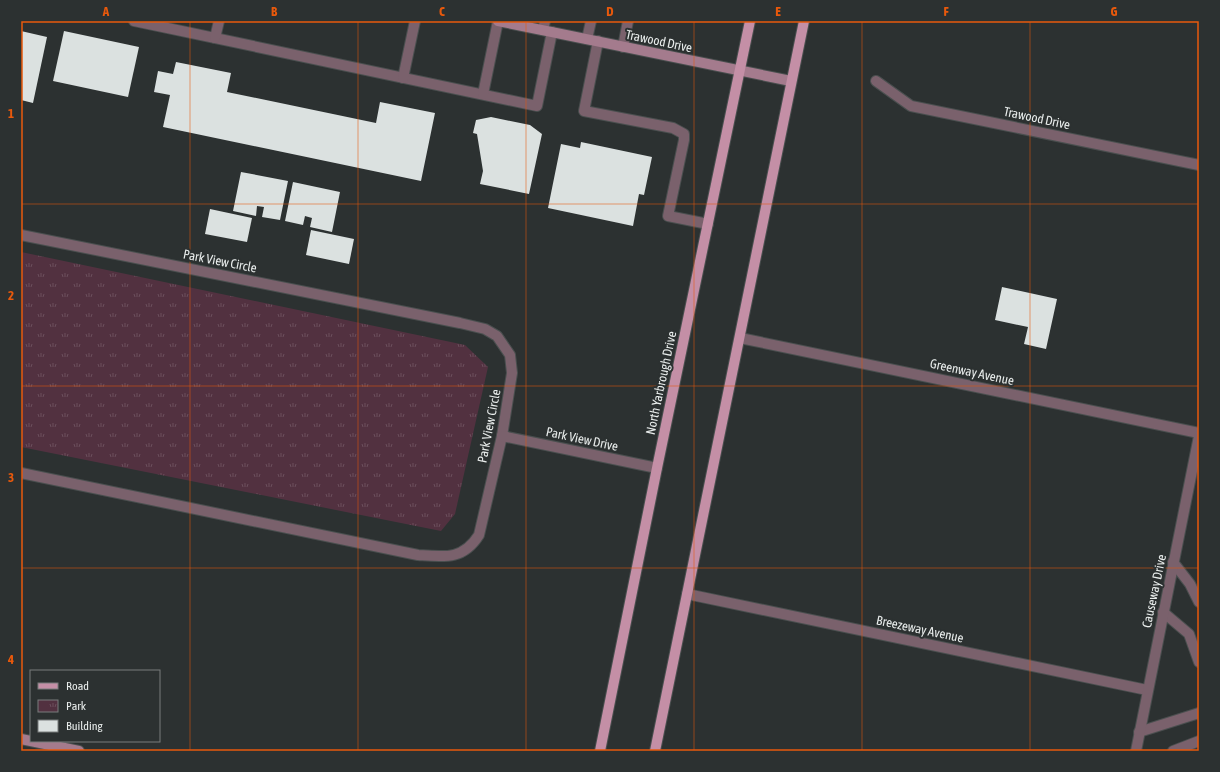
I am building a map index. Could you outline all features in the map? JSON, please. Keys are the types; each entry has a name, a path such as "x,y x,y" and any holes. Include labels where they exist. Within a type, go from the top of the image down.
{"main road":[{"name":"North Yarbrough Drive","path":"600,751 750,21"},
{"path":"655,751 804,21"}],"street":[{"path":"134,21 537,106 547,28"},
{"path":"215,38 219,21"},
{"path":"403,78 415,21"},
{"path":"483,94 498,21"},
{"name":"Trawood Drive","path":"498,21 547,28 587,40 791,81"},
{"path":"587,40 591,21"},
{"path":"623,47 628,21"},
{"path":"598,41 584,111 673,128 684,134 668,216 708,224"},
{"name":"Trawood Drive","path":"876,81 911,106 1199,165"},
{"name":"Park View Circle","path":"21,235 460,323 485,330 497,336 510,356 512,373 502,436 479,534 469,548 454,556 444,557 418,555 21,473"},
{"name":"Greenway Avenue","path":"740,338 1199,433"},
{"name":"Park View Drive","path":"502,436 657,468"},
{"name":"Causeway Drive","path":"1136,751 1199,436"},
{"path":"1173,562 1190,584 1199,602"},
{"name":"Breezeway Avenue","path":"687,594 1147,690"},
{"path":"1163,612 1189,634 1199,662"},
{"path":"1139,732 1199,713"},
{"path":"1173,751 1199,741"},
{"path":"36,742 79,751"}],"green space":[{"path":"21,252 465,345 488,367 455,514 441,531 21,447"}],"building":[{"path":"21,31 47,37 33,103 21,100"},
{"path":"64,31 139,47 128,97 53,81"},
{"path":"176,62 231,73 227,92 376,123 380,102 435,113 421,181 163,127 170,95 154,92 158,71 173,74"},
{"path":"491,117 530,125 542,134 529,194 480,184 483,171 477,134 473,133 476,120"},
{"path":"581,142 652,157 644,195 639,194 633,226 548,208 561,144 580,148"},
{"path":"241,172 288,181 280,220 262,217 264,207 257,206 256,216 233,211"},
{"path":"293,182 340,192 332,232 310,227 312,218 305,216 303,225 285,221"},
{"path":"210,209 252,218 247,242 205,234"},
{"path":"311,230 354,239 349,264 306,255"},
{"path":"1002,287 1057,299 1046,349 1024,344 1028,327 995,320"}]}
